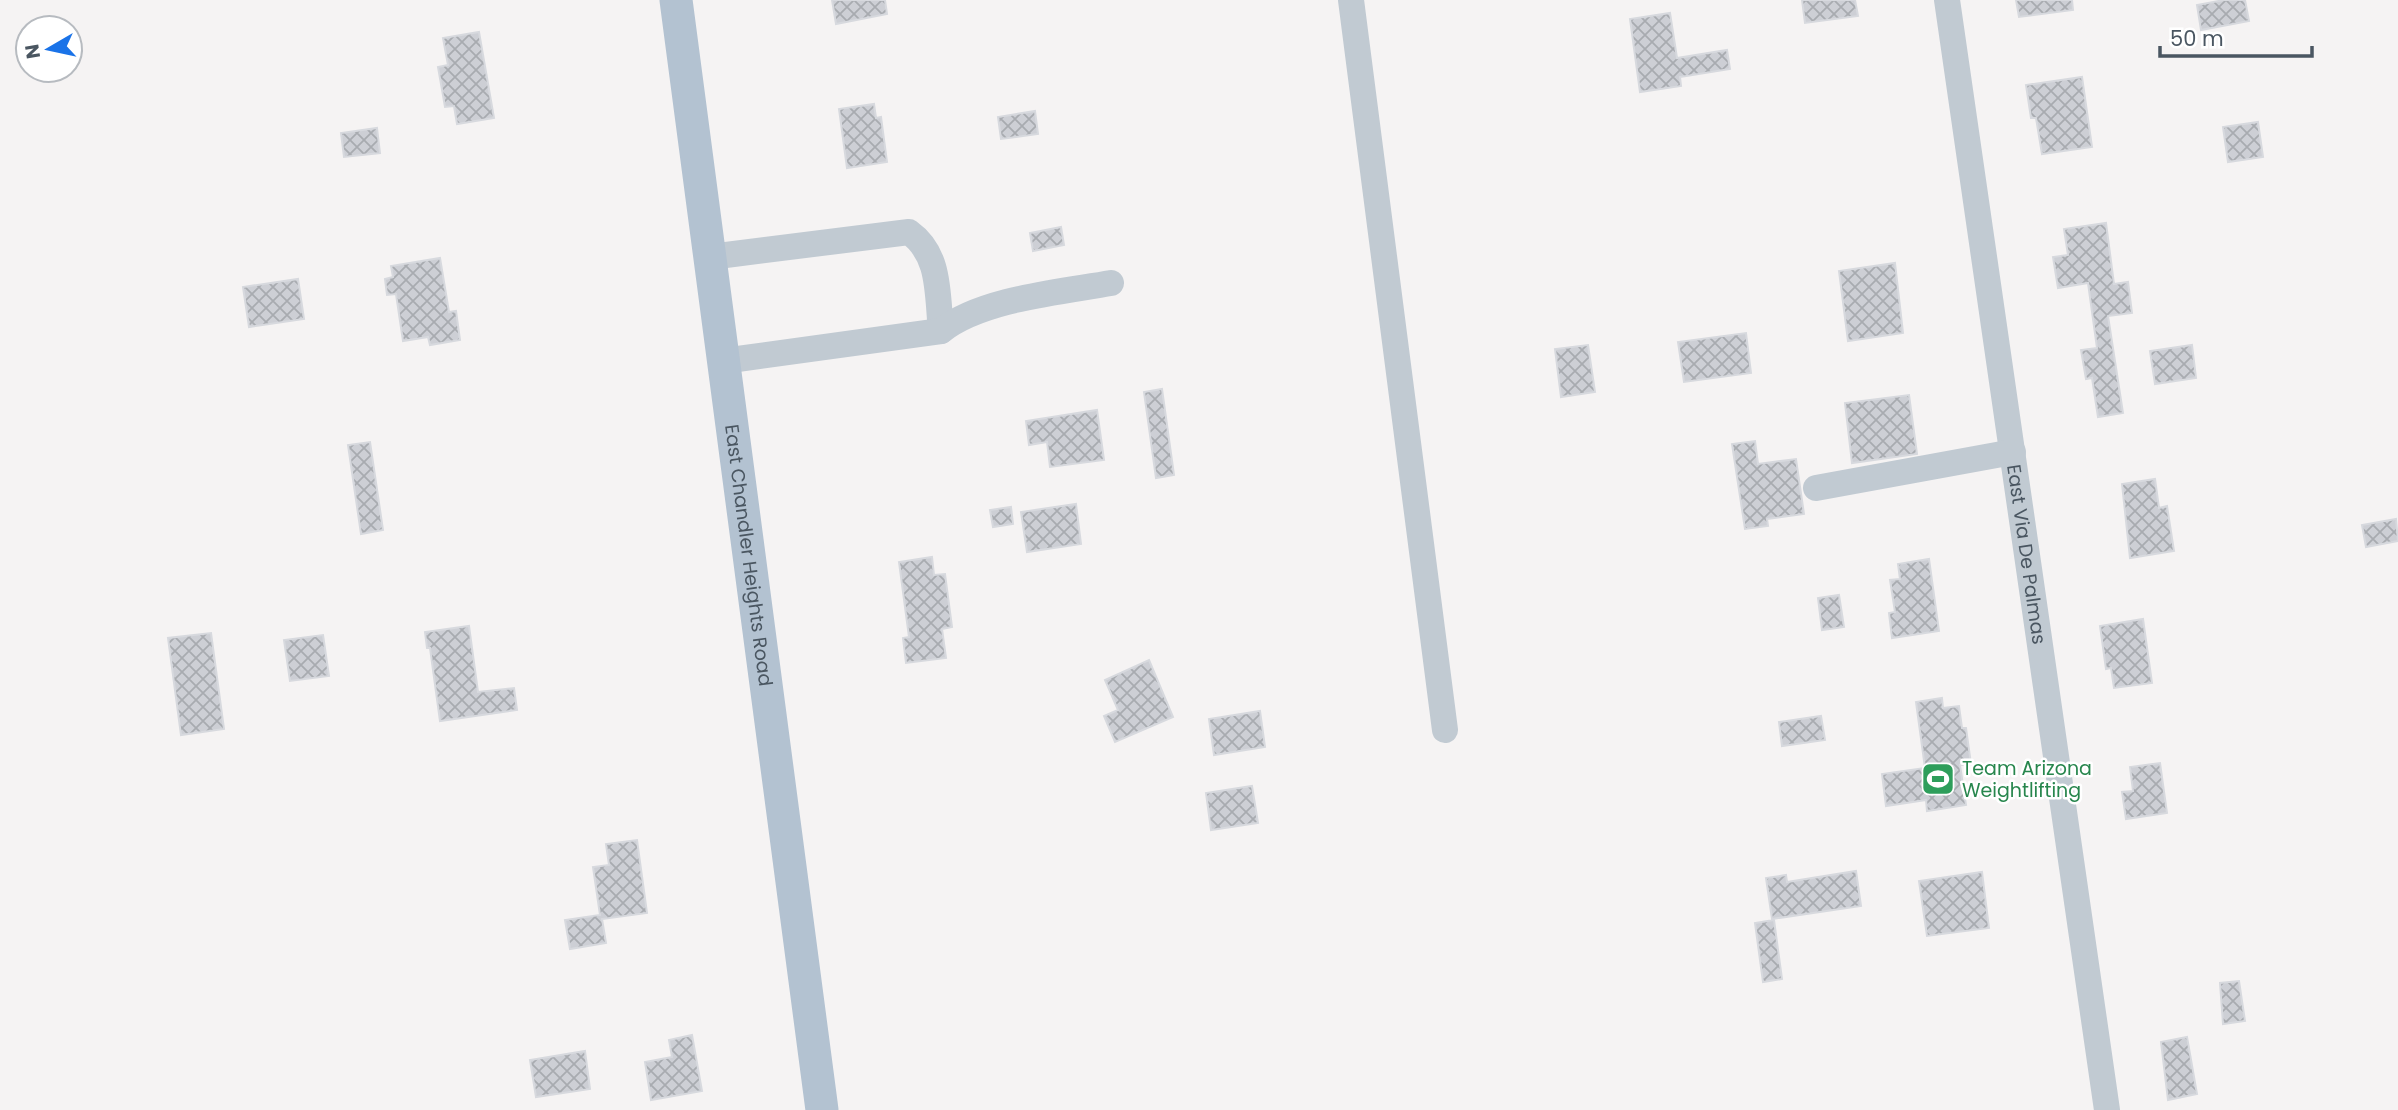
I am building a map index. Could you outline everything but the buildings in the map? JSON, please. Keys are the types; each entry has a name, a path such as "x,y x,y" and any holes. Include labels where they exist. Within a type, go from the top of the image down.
{"main road":[{"name":"East Chandler Heights Road","path":"676,0 822,1110"}],"street":[{"path":"1352,0 1445,730"},
{"name":"East Via De Palmas","path":"1947,0 2107,1110"},
{"path":"710,257 909,232 925,244 934,270 941,331"},
{"path":"723,362 941,331 958,317 1020,300 1111,283"},
{"path":"1816,488 2014,452"}],"place":[{"name":"Team Arizona Weightlifting","path":"1938,779"}]}
